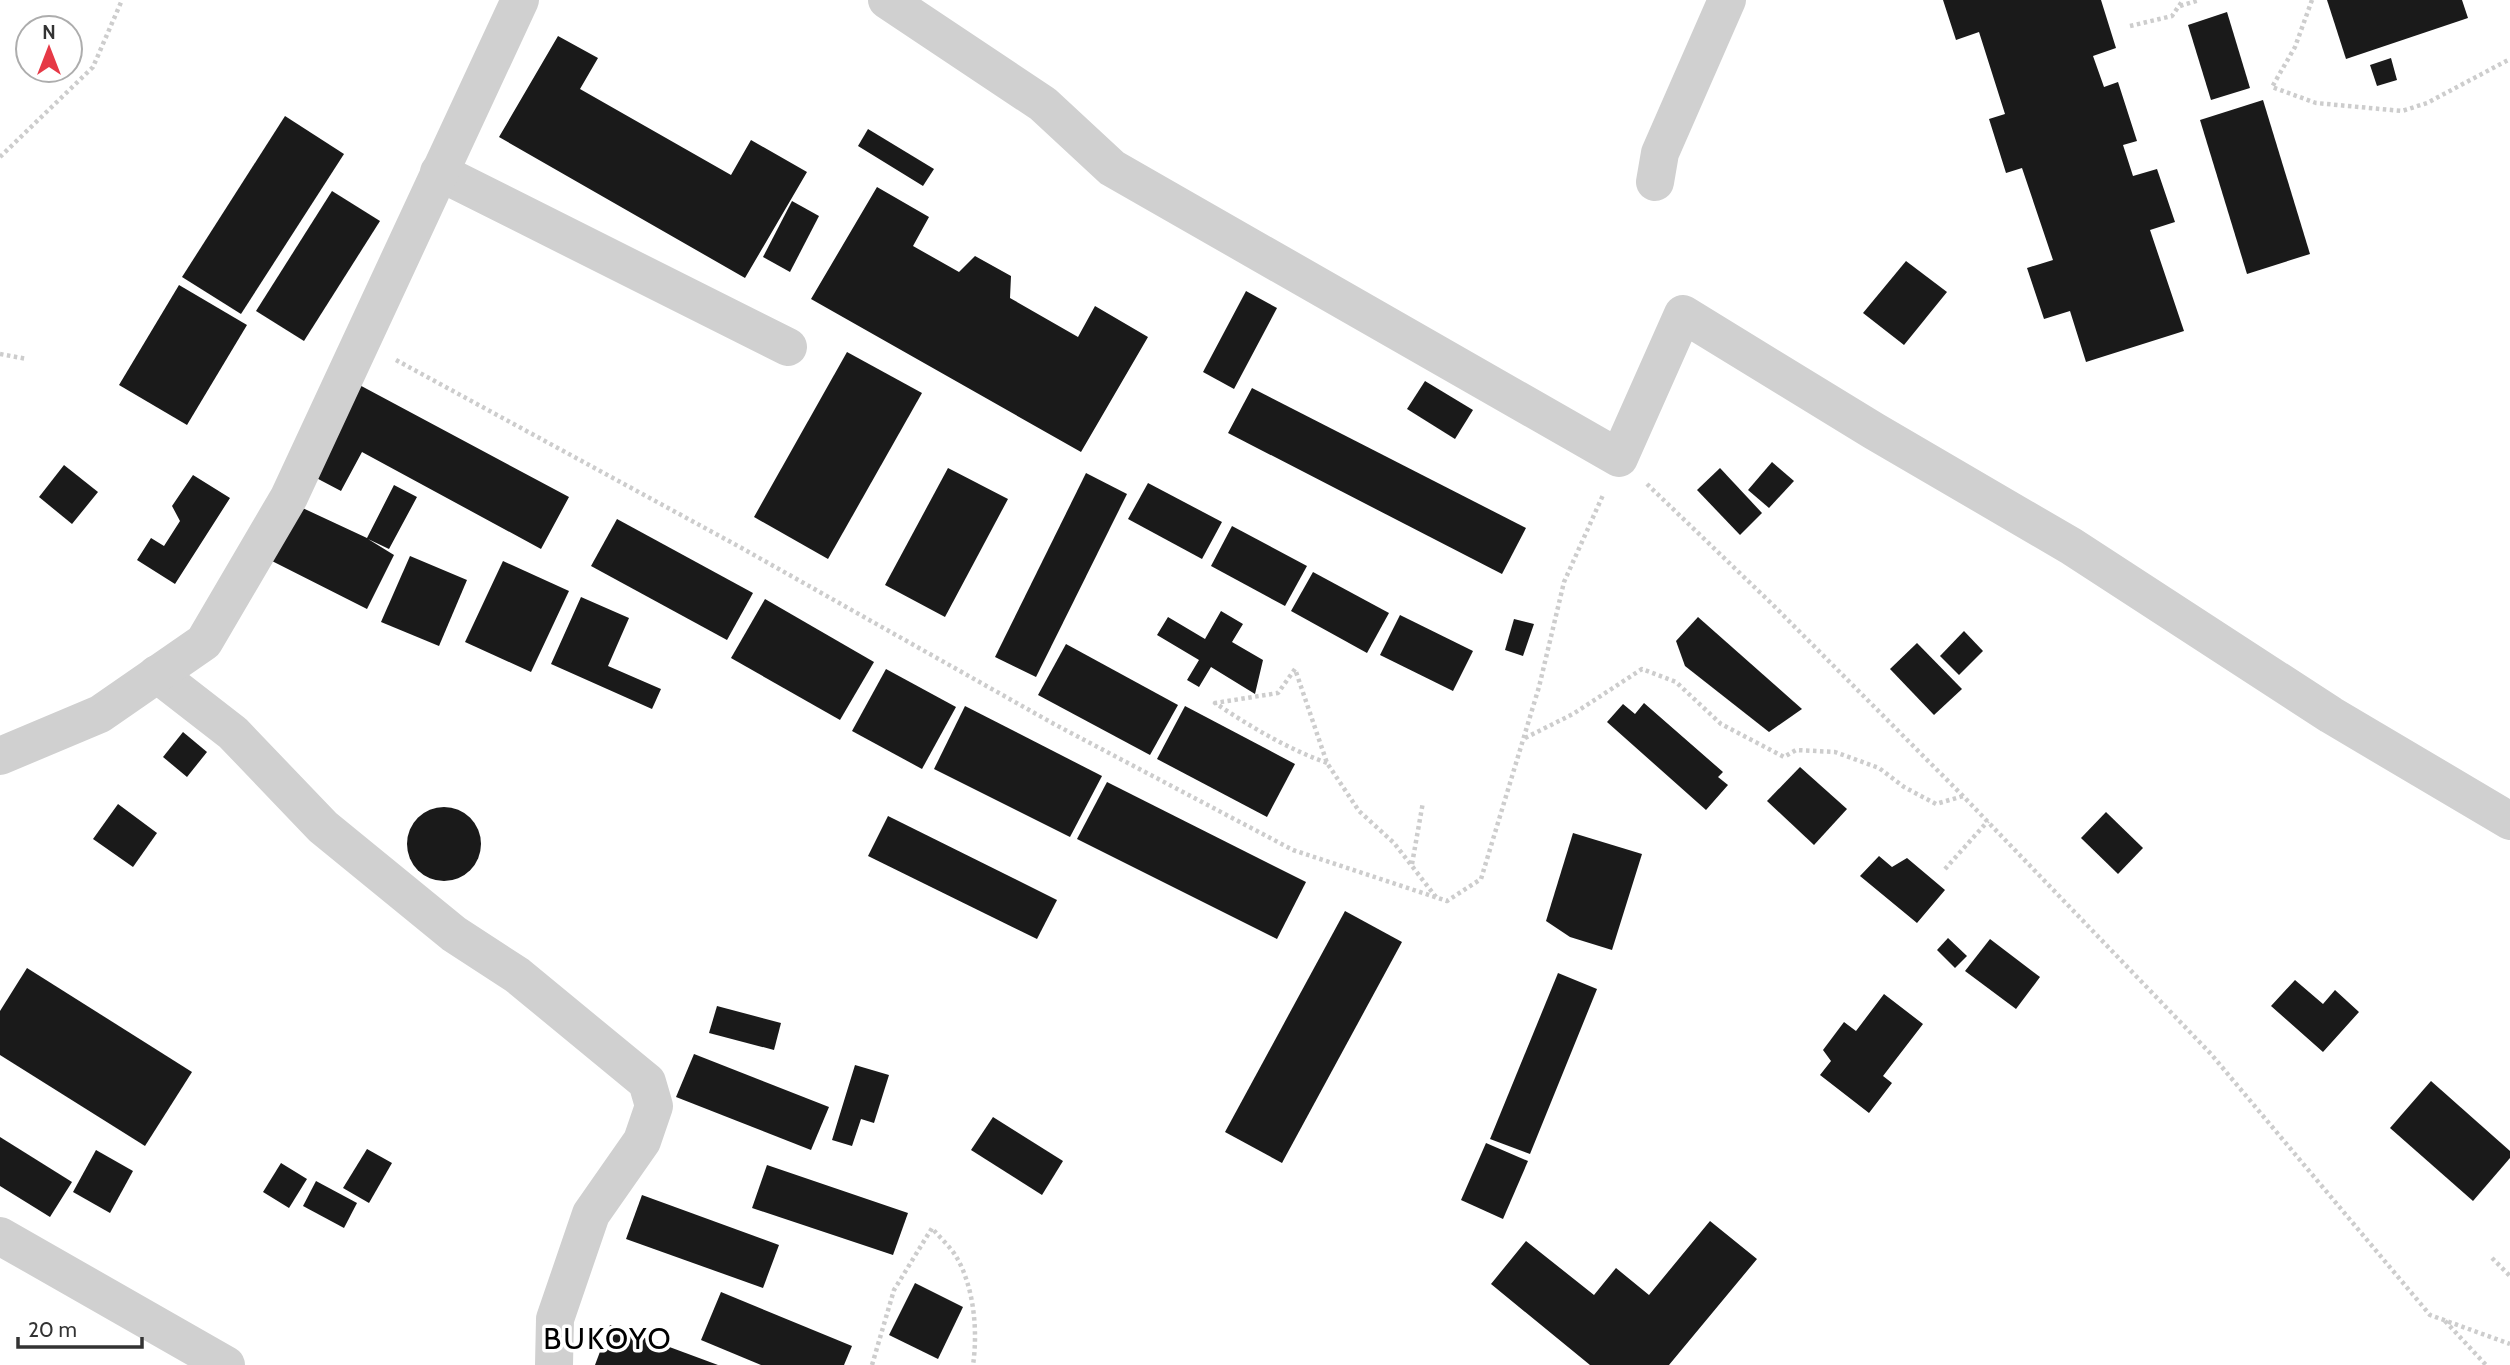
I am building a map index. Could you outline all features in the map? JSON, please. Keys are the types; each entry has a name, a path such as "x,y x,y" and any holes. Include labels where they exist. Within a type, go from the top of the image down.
{"street":[{"path":"0,756 100,714 204,642 289,497 520,0"},
{"path":"887,0 1043,104 1112,168 1619,458 1683,314 1874,431 2071,546 2331,715 2510,821"},
{"path":"1655,182 1660,153 1727,0"},
{"path":"439,172 788,347"},
{"path":"157,674 233,733 323,827 454,934 517,975 647,1082 654,1106 642,1141 591,1214 555,1319 554,1365"},
{"path":"0,1236 226,1365"}],"path":[{"path":"0,157 93,67 122,0"},
{"path":"2130,26 2172,16 2183,0"},
{"path":"2179,6 2199,0"},
{"path":"2312,0 2295,47 2272,87 2316,103 2402,111 2427,103 2510,59"},
{"path":"362,340 738,546 1054,724 1293,850 1447,901 1481,879 1539,687 1564,582 1619,458 1772,604 1988,821 2211,1054 2430,1315 2510,1344"},
{"path":"0,354 27,359"},
{"path":"1327,763 1295,751 1245,724 1215,703 1278,693 1295,669 1327,763 1359,811 1394,843 1437,898"},
{"path":"1524,738 1573,714 1642,669 1676,682 1721,724 1784,757 1796,750 1835,752 1878,768 1904,787 1936,804 1963,796"},
{"path":"1412,865 1423,802"},
{"path":"1945,869 1988,821"},
{"path":"872,1365 894,1290 932,1228 956,1257 970,1292 975,1350 973,1365"},
{"path":"2492,1258 2510,1276"},
{"path":"2444,1321 2486,1365"}],"building":[{"path":"1943,0 2101,0 2116,48 2093,56 2104,87 2118,82 2137,141 2123,145 2133,176 2157,169 2175,222 2150,230 2184,331 2086,362 2070,311 2044,319 2027,268 2053,260 2022,168 2006,173 1989,119 2005,114 1979,32 1956,40"},
{"path":"2327,0 2462,0 2468,18 2346,59"},
{"path":"2227,12 2250,88 2211,100 2188,25"},
{"path":"558,36 598,58 580,89 731,175 751,140 807,172 745,278 499,137"},
{"path":"2391,58 2397,80 2377,86 2370,65"},
{"path":"2263,100 2310,254 2247,274 2200,120"},
{"path":"285,116 344,154 241,314 182,277"},
{"path":"868,129 934,169 923,186 858,146"},
{"path":"877,187 929,217 913,246 959,272 975,256 1011,276 1010,298 1078,337 1095,306 1148,337 1081,452 811,299"},
{"path":"332,191 380,221 304,341 256,311"},
{"path":"792,201 819,216 790,272 763,257"},
{"path":"1906,261 1947,292 1904,345 1863,313"},
{"path":"179,285 247,325 187,425 119,385"},
{"path":"1246,291 1277,308 1234,389 1203,372"},
{"path":"847,352 922,393 828,559 754,517"},
{"path":"352,381 569,497 541,549 362,452 341,491 303,471"},
{"path":"1425,381 1473,410 1455,439 1407,409"},
{"path":"1252,388 1526,528 1502,574 1228,433"},
{"path":"1772,462 1794,481 1769,508 1748,490"},
{"path":"64,465 98,492 72,524 39,497"},
{"path":"948,468 1008,499 945,617 885,585"},
{"path":"1720,468 1762,513 1740,535 1697,490"},
{"path":"1086,473 1127,494 1036,677 995,657"},
{"path":"193,475 230,498 175,584 137,560 151,538 164,546 180,521 172,506"},
{"path":"1148,483 1222,522 1202,559 1128,519"},
{"path":"394,485 417,497 389,549 368,539 394,555 367,609 266,558 294,504 367,538"},
{"path":"617,519 753,593 727,640 591,566"},
{"path":"1232,526 1307,566 1285,606 1211,566"},
{"path":"410,556 467,580 439,646 381,622"},
{"path":"503,561 569,591 531,672 465,642"},
{"path":"1313,572 1389,613 1367,653 1291,611"},
{"path":"581,597 629,618 608,666 661,689 652,709 551,664"},
{"path":"765,599 874,662 840,720 731,658"},
{"path":"1221,611 1243,624 1232,642 1263,660 1255,694 1211,667 1199,687 1187,680 1199,660 1157,635 1168,617 1205,639"},
{"path":"1400,615 1473,651 1453,691 1380,655"},
{"path":"1698,617 1802,709 1769,732 1685,666 1676,641"},
{"path":"1514,619 1534,624 1523,656 1505,650"},
{"path":"1964,631 1983,651 1959,675 1940,656"},
{"path":"1917,643 1962,689 1934,715 1890,669"},
{"path":"1066,644 1178,705 1150,755 1038,695"},
{"path":"886,669 956,707 922,769 852,731"},
{"path":"1644,703 1723,772 1718,777 1728,785 1706,810 1607,722 1623,704 1635,714"},
{"path":"965,706 1102,776 1070,837 934,769"},
{"path":"1185,706 1295,764 1267,817 1157,759"},
{"path":"183,732 207,752 187,777 163,757"},
{"path":"1800,767 1847,809 1814,845 1767,801"},
{"path":"1107,782 1306,882 1277,939 1077,839"},
{"path":"118,804 157,833 133,867 93,839"},
{"path":"437,807 451,807 465,813 475,823 481,844 475,865 465,875 451,881 437,881 423,875 413,865 407,851 407,837 413,823 423,813"},
{"path":"2106,812 2143,848 2118,874 2081,838"},
{"path":"888,816 1057,900 1037,939 868,856"},
{"path":"1573,833 1642,854 1612,950 1570,937 1546,921"},
{"path":"1879,856 1892,867 1907,858 1945,890 1917,923 1860,876"},
{"path":"1345,911 1402,942 1282,1163 1225,1132"},
{"path":"1948,938 1967,956 1955,968 1937,950"},
{"path":"1990,939 2040,977 2016,1009 1965,971"},
{"path":"27,968 192,1072 145,1146 0,1055 0,1011"},
{"path":"1558,973 1597,989 1530,1154 1490,1139"},
{"path":"2295,980 2323,1004 2335,990 2359,1012 2323,1052 2271,1006"},
{"path":"1884,994 1923,1024 1883,1076 1892,1083 1869,1113 1820,1075 1831,1061 1823,1050 1844,1022 1856,1031"},
{"path":"717,1006 781,1023 774,1050 709,1033"},
{"path":"694,1054 829,1107 811,1150 676,1097"},
{"path":"855,1065 889,1075 874,1123 861,1119 852,1146 832,1140"},
{"path":"2431,1081 2510,1151 2510,1158 2473,1201 2390,1128"},
{"path":"993,1117 1063,1161 1042,1195 971,1150"},
{"path":"0,1137 72,1182 50,1217 0,1186"},
{"path":"1486,1143 1528,1161 1503,1219 1461,1200"},
{"path":"367,1149 392,1163 369,1203 343,1188"},
{"path":"96,1150 133,1171 110,1213 73,1192"},
{"path":"281,1163 307,1179 289,1208 263,1192"},
{"path":"767,1165 908,1213 893,1255 752,1208"},
{"path":"316,1181 357,1203 344,1228 303,1206"},
{"path":"642,1195 779,1245 763,1288 626,1239"},
{"path":"1710,1221 1757,1259 1669,1365 1590,1365 1491,1284 1526,1241 1594,1295 1616,1268 1649,1295"},
{"path":"915,1283 963,1307 938,1359 889,1335"},
{"path":"721,1292 852,1346 844,1365 761,1365 701,1340"},
{"path":"610,1325 718,1365 595,1365"}],"district":[{"name":"BUKOYO","path":"608,1338"}]}
